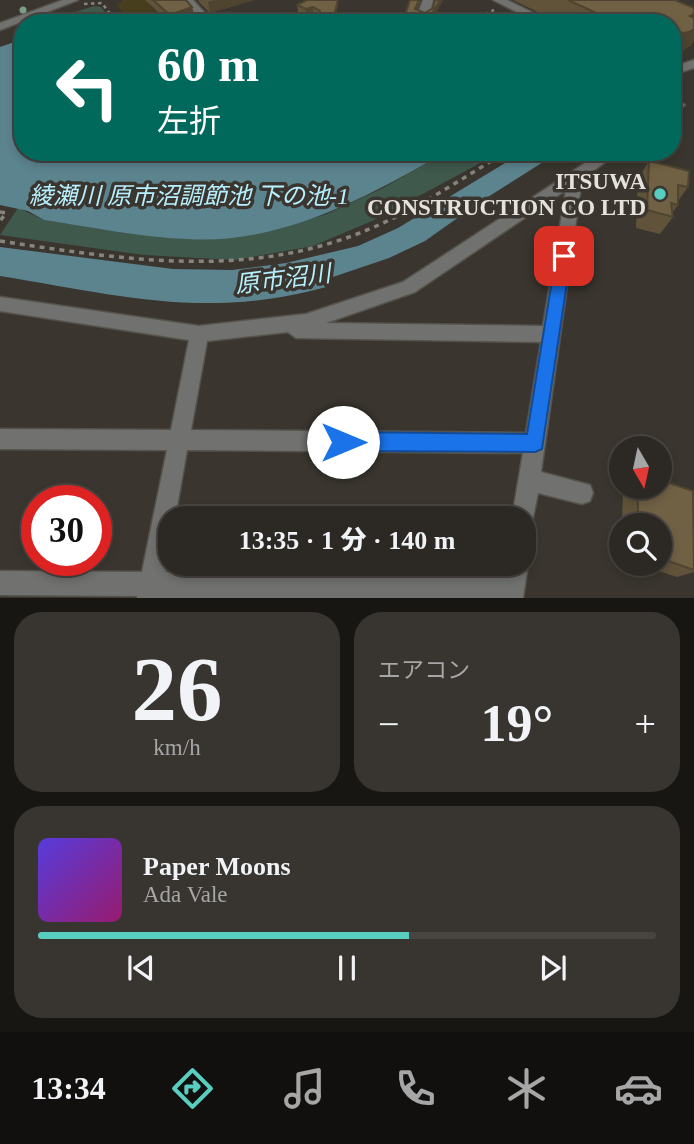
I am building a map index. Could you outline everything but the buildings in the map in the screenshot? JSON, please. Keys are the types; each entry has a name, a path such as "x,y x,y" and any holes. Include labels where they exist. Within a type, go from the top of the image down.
{"street":[{"path":"187,0 200,14"},
{"path":"41,14 79,2"},
{"path":"498,5 524,14"},
{"path":"0,304 199,334 306,322 409,287 599,161"},
{"path":"525,506 575,178"},
{"path":"252,330 552,334"},
{"path":"150,591 199,334"},
{"path":"0,439 535,443"},
{"path":"529,480 582,493"},
{"path":"0,583 150,591 514,583"}],"path":[{"path":"79,2 102,3 110,14"},
{"path":"481,14 498,5"},
{"path":"0,241 175,264 213,265 270,258 327,245 358,233 490,161"},
{"path":"0,212 6,213 0,220"}],"green space":[{"path":"94,6 101,7 106,14 69,14"},
{"path":"430,161 484,161 374,220 313,246 235,260 144,255 0,235 18,208 44,220 118,231 188,239 235,236 276,229 327,214 383,188"}],"sand":[{"path":"123,0 145,0 158,14 124,14 117,5"}],"water":[{"name":"綾瀬川 原市沼調節池 下の池-1","path":"14,42 14,161 429,161 322,215 256,234 222,239 169,238 44,220 28,211 0,205 0,47"},
{"name":"原市沼川","path":"508,161 545,161 425,241 389,258 324,280 326,287 282,297 241,302 162,301 0,276 0,247 173,269 232,270 286,263 358,246 398,228"}],"place":[{"name":"ITSUWA CONSTRUCTION CO LTD","path":"660,194"}],"route":[{"path":"343,442 535,443 564,256"}]}
